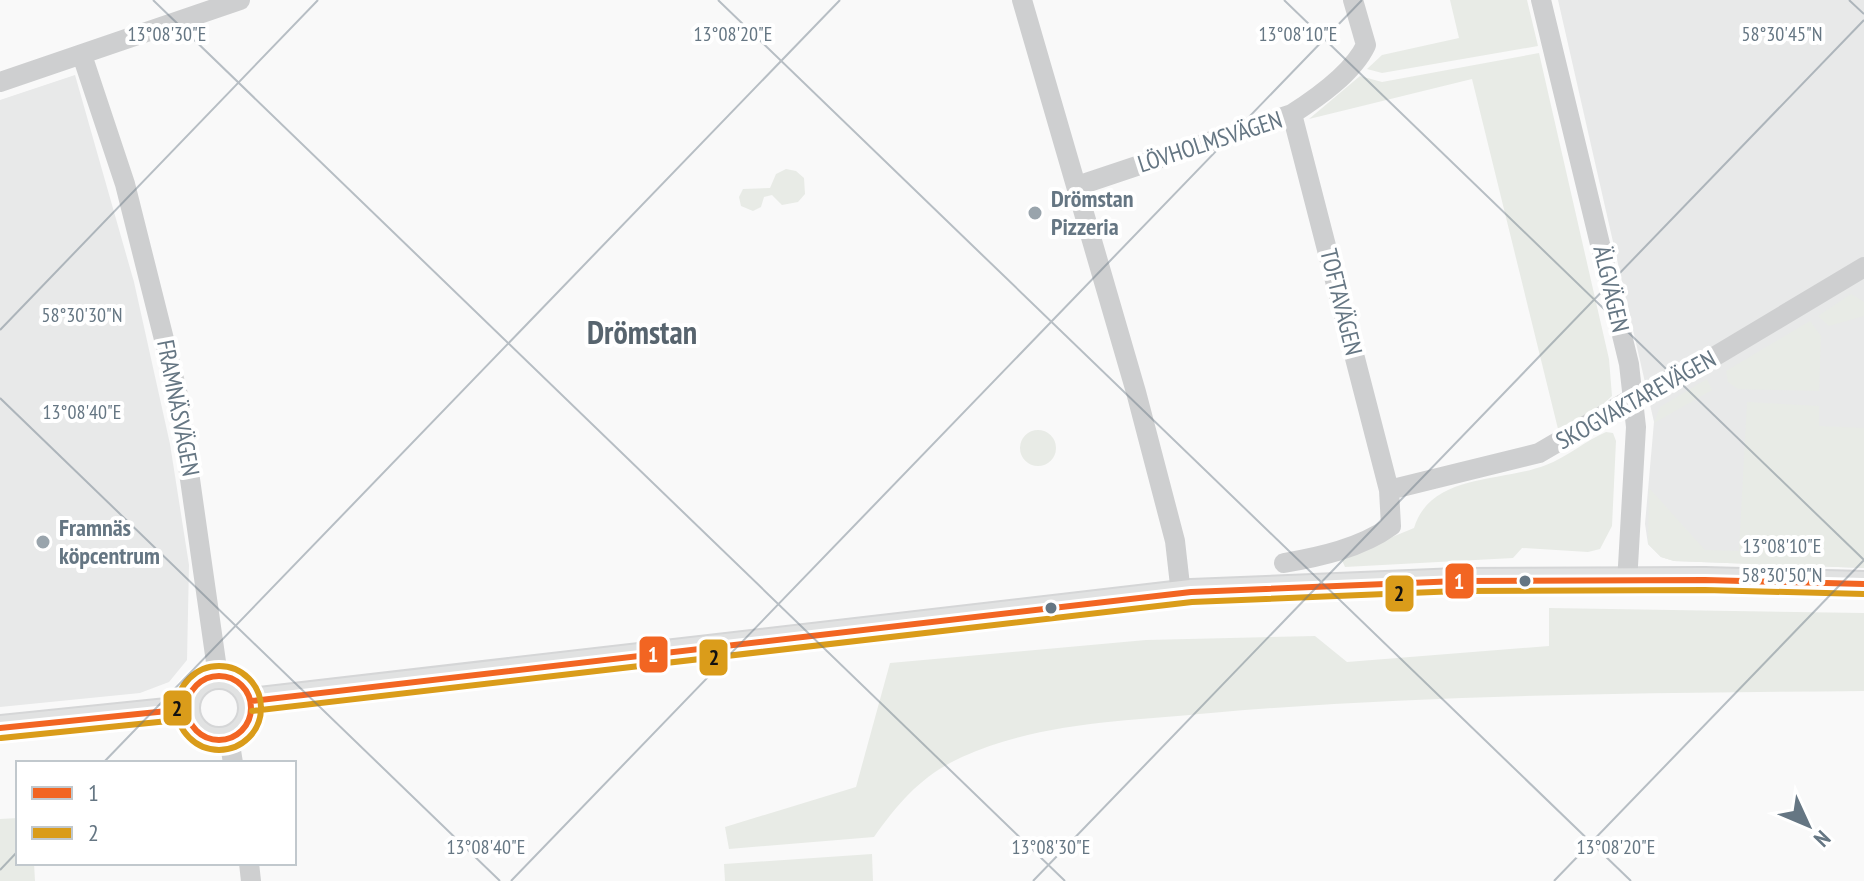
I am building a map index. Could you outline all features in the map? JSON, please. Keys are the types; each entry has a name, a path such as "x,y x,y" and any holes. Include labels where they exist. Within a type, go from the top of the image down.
{"main road":[{"path":"251,701 1181,594 1341,583 1705,580 1864,584"},
{"path":"218,676 239,682 251,701 247,724 229,738 205,737 192,725 187,709 196,686 218,676"},
{"path":"0,728 187,709"}],"street":[{"path":"0,82 240,0"},
{"path":"1022,0 1175,541 1181,594"},
{"name":"LÖVHOLMSVÄGEN","path":"1077,186 1292,114 1361,55 1366,45 1353,0"},
{"name":"ÄLGVÄGEN","path":"1541,0 1629,364 1636,427 1627,583"},
{"name":"FRAMNÄSVÄGEN","path":"82,55 125,184 178,395 218,676"},
{"name":"TOFTAVÄGEN","path":"1284,563 1313,558 1378,535 1391,526 1389,490 1292,114"},
{"name":"SKOGVAKTAREVÄGEN","path":"1389,490 1539,453 1633,398 1707,361 1864,267"},
{"path":"229,738 233,761"}],"shaded area":[{"path":"1450,0 1527,0 1538,46 1382,73 1367,69 1382,55 1459,38"},
{"path":"1558,0 1864,0 1864,568 1674,561 1661,557 1648,544 1645,524 1654,422"},
{"path":"1539,53 1609,359 1612,396 1598,409 1558,429 1472,79 1309,119 1360,76 1382,82"},
{"path":"75,75 134,282 170,444 189,565 187,660 169,682 140,693 0,707 0,100"},
{"path":"786,169 796,171 804,178 805,194 798,202 782,205 772,195 764,197 761,207 753,211 741,206 739,197 743,189 770,188 776,174"},
{"path":"1851,294 1864,302 1864,316 1829,326 1818,316"},
{"path":"1810,321 1821,336 1819,391 1738,389 1728,382 1726,371"},
{"path":"1707,379 1712,390 1654,423 1660,407"},
{"path":"1747,402 1819,406 1819,426 1864,428 1864,568 1674,561 1661,557 1648,544 1649,488 1705,550 1739,551"},
{"path":"1038,430 1051,435 1056,448 1051,461 1038,466 1025,461 1020,448 1025,435"},
{"path":"1606,432 1613,433 1616,441 1612,526 1600,549 1588,552 1522,548 1513,558 1345,567 1341,558 1414,528 1423,510 1435,497 1469,483 1546,465"},
{"path":"1549,608 1864,613 1864,691 1455,698 1292,707 1084,725 1022,736 991,745 948,764 912,791 874,837 729,849 725,827 856,787 890,663 1146,640 1315,636 1347,662 1549,646"},
{"path":"16,818 16,865 34,865 35,881 0,881 0,819"},
{"path":"872,854 873,881 725,881 724,864"}],"transit line":[{"name":"1","path":"251,701 1191,592 1458,581 1705,580 1864,584"},
{"name":"2","path":"252,711 1192,602 1458,591 1705,590 1864,594"},
{"name":"2","path":"219,666 235,669 249,678 258,692 261,708 258,724 249,738 235,747 219,750 203,747 189,738 180,724 177,708 180,692 189,678 203,669 219,666"},
{"name":"1","path":"219,676 231,678 242,685 249,696 251,708 249,720 242,731 231,738 219,740 207,738 196,731 189,720 187,708 189,696 196,685 207,678 219,676"},
{"name":"1","path":"0,728 187,709"},
{"name":"2","path":"1,738 188,719"}],"place":[{"name":"Drömstan Pizzeria","path":"1035,213"},
{"name":"Framnäs köpcentrum","path":"43,542"}],"district":[{"name":"Drömstan","path":"642,333"}]}
